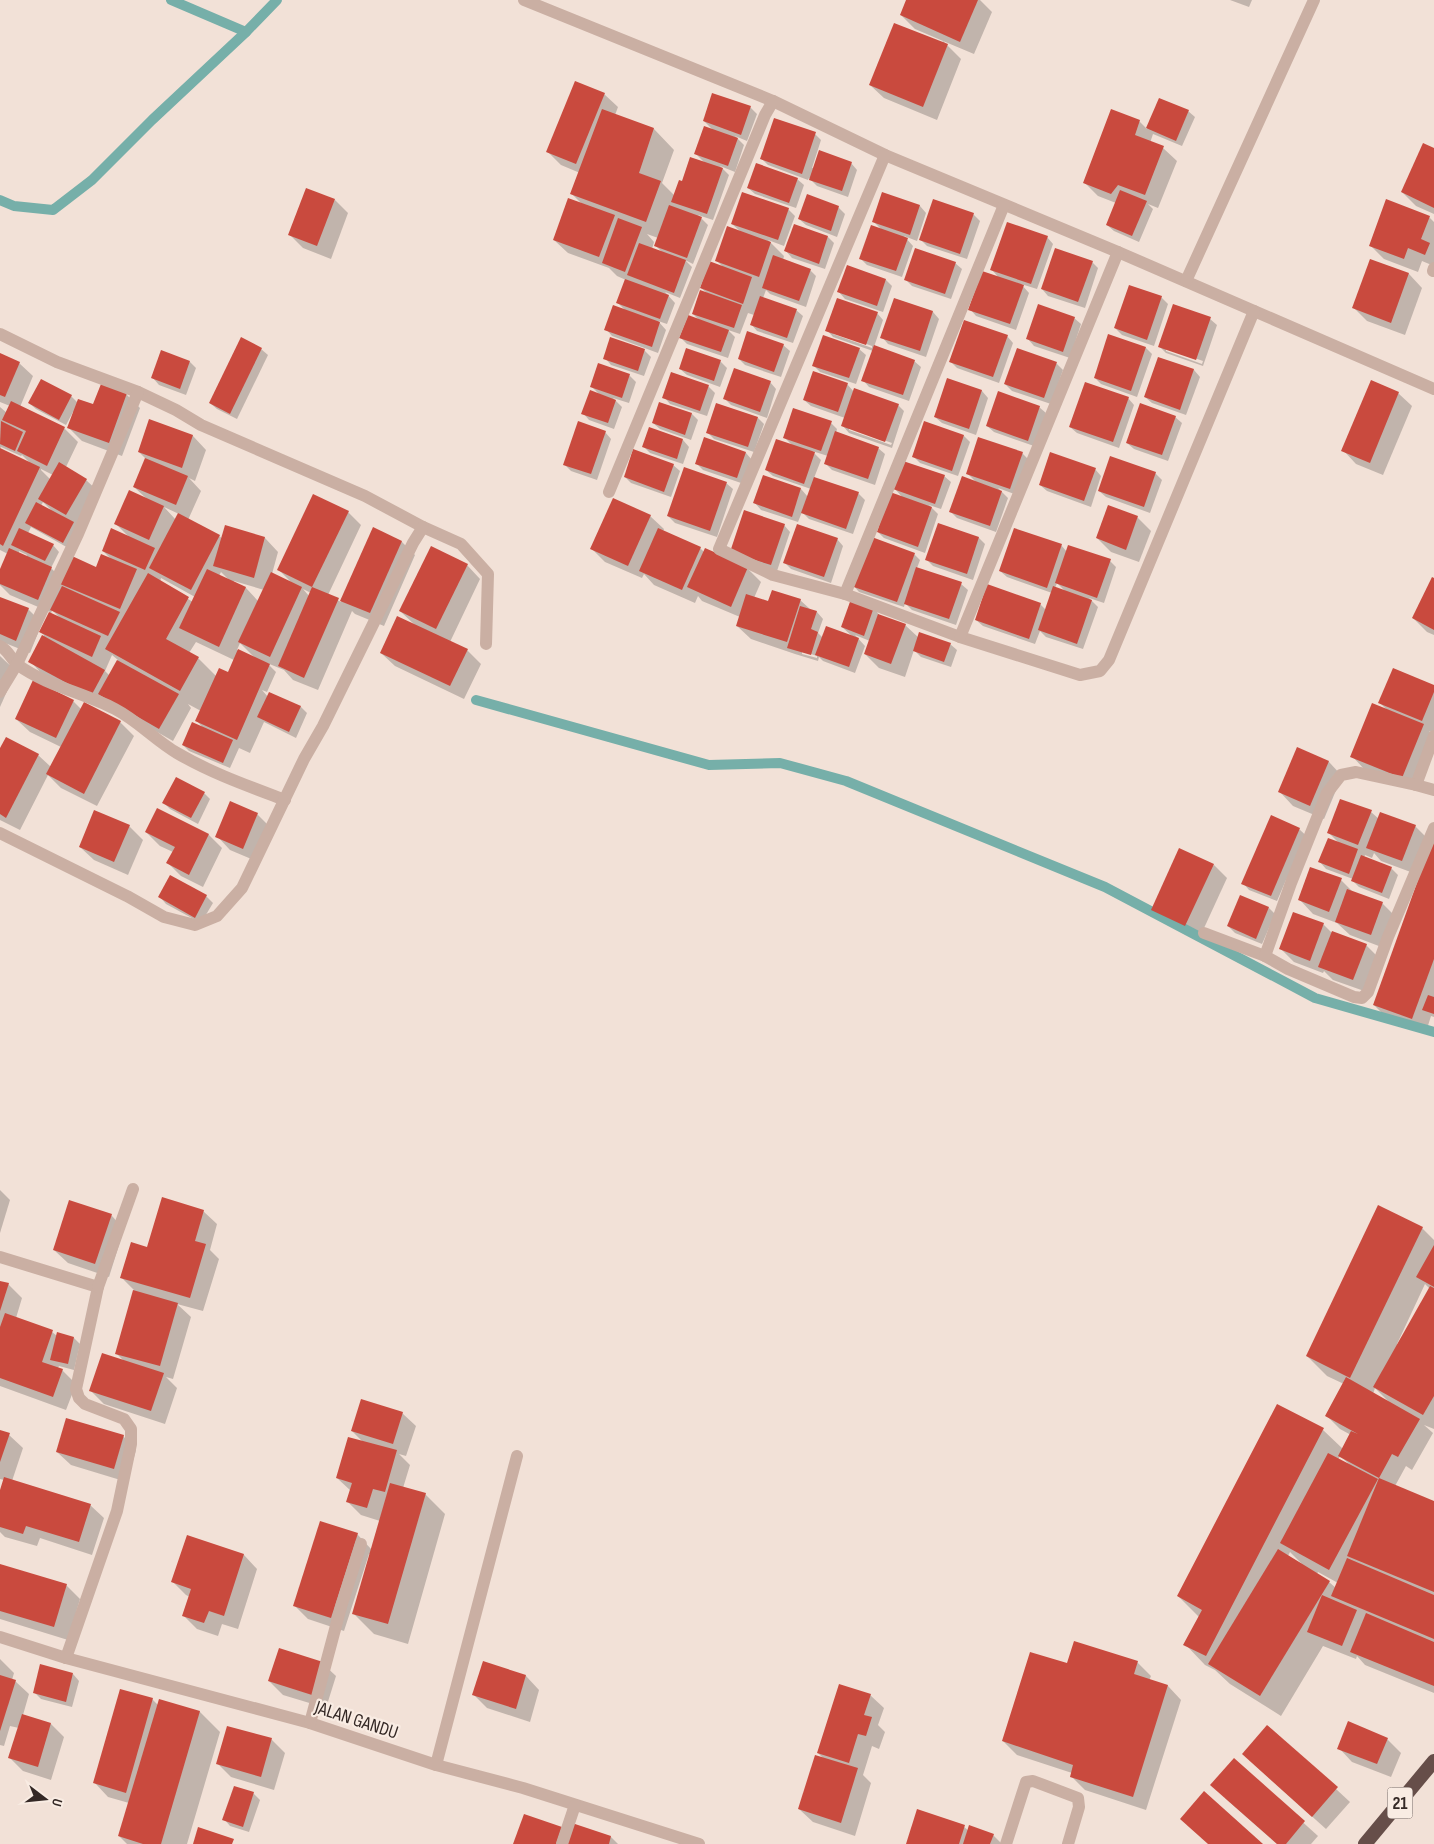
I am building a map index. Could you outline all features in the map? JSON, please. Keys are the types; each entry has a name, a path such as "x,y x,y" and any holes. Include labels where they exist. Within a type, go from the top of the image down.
{"highway":[{"name":"21","path":"1365,1844 1434,1762"}],"street":[{"path":"524,0 773,101 885,155 1118,252 1434,389"},
{"path":"1186,281 1314,0"},
{"path":"609,492 761,124 773,101"},
{"path":"885,155 719,549 773,575 845,594 960,636 1080,675 1100,671 1109,660 1254,311"},
{"path":"845,594 1004,205"},
{"path":"960,636 1118,252"},
{"path":"0,334 57,362 138,392 176,410 201,425 365,496 423,527 461,544 488,574 486,644"},
{"path":"0,692 17,664 78,534 138,392"},
{"path":"0,833 127,896 164,917 195,925 218,916 242,888 304,759 413,543 423,527"},
{"path":"0,646 7,650 17,664 48,682 114,709 139,724 176,753 226,777 285,800"},
{"path":"1416,785 1434,736"},
{"path":"1265,956 1291,883 1327,793 1341,775 1356,772 1434,790"},
{"path":"1204,933 1265,956 1288,969 1354,997 1362,998 1368,992 1388,937 1434,828"},
{"path":"66,1658 117,1511 131,1444 131,1429 124,1419 85,1404 79,1398 76,1389 98,1287 133,1189"},
{"path":"0,1257 98,1287"},
{"path":"436,1765 517,1456"},
{"path":"310,1723 341,1607 361,1544"},
{"name":"JALAN GANDU","path":"0,1637 66,1658 310,1723 436,1765 523,1788 574,1806 699,1844"},
{"path":"1006,1844 1026,1782 1034,1781 1078,1798 1079,1807 1068,1844"},
{"path":"562,1844 574,1806"}],"building":[{"path":"906,0 978,0 960,42 900,15"},
{"path":"894,23 948,44 923,107 869,85"},
{"path":"575,81 605,93 576,164 546,152"},
{"path":"712,93 751,106 741,135 703,121"},
{"path":"1159,98 1189,110 1176,141 1146,128"},
{"path":"602,109 654,128 639,173 661,181 646,222 570,194"},
{"path":"1111,109 1140,120 1135,135 1164,146 1145,195 1118,185 1111,194 1083,183"},
{"path":"774,118 816,132 802,174 760,159"},
{"path":"704,126 738,138 728,166 694,154"},
{"path":"1423,143 1434,148 1434,208 1401,192"},
{"path":"819,150 852,162 842,191 809,180"},
{"path":"690,157 723,168 707,214 671,202 679,180 682,181"},
{"path":"756,163 798,178 789,203 747,188"},
{"path":"306,188 335,199 317,246 288,235"},
{"path":"1120,190 1147,201 1132,236 1106,225"},
{"path":"742,192 789,208 778,240 731,224"},
{"path":"882,192 920,205 910,235 872,222"},
{"path":"807,194 839,206 831,231 798,219"},
{"path":"568,198 615,215 599,257 553,240"},
{"path":"933,199 974,213 960,254 919,240"},
{"path":"1386,199 1430,216 1421,239 1430,243 1425,255 1408,248 1404,259 1369,246"},
{"path":"669,205 702,217 687,258 654,246"},
{"path":"618,218 642,227 625,272 602,263"},
{"path":"1007,222 1048,236 1031,284 990,270"},
{"path":"794,224 828,236 819,264 784,251"},
{"path":"871,225 908,238 896,271 859,259"},
{"path":"727,226 771,242 759,277 715,261"},
{"path":"639,243 686,260 674,293 627,275"},
{"path":"915,248 956,262 945,294 904,280"},
{"path":"1055,248 1093,261 1078,302 1041,289"},
{"path":"773,255 811,269 799,301 762,288"},
{"path":"1370,259 1409,273 1391,323 1352,308"},
{"path":"709,261 752,277 743,304 700,288"},
{"path":"847,265 886,279 877,306 837,292"},
{"path":"982,271 1024,285 1010,324 968,310"},
{"path":"625,279 669,295 660,319 616,303"},
{"path":"1129,285 1162,296 1147,340 1114,328"},
{"path":"700,290 742,305 734,328 692,314"},
{"path":"760,296 797,309 787,338 750,325"},
{"path":"837,298 878,312 866,345 825,331"},
{"path":"894,298 933,311 920,351 880,338"},
{"path":"1038,304 1075,317 1063,352 1026,339"},
{"path":"1173,304 1211,317 1196,360 1158,347"},
{"path":"613,305 660,322 652,347 604,330"},
{"path":"688,315 729,330 721,352 679,338"},
{"path":"964,320 1008,335 993,377 949,362"},
{"path":"747,331 784,344 774,372 738,359"},
{"path":"1108,334 1146,347 1131,391 1094,378"},
{"path":"823,335 860,348 849,378 812,366"},
{"path":"241,337 262,348 230,414 209,403"},
{"path":"610,337 645,349 638,371 603,359"},
{"path":"874,345 915,360 903,395 861,381"},
{"path":"686,348 721,360 714,381 679,369"},
{"path":"1017,348 1057,362 1044,398 1004,384"},
{"path":"161,350 190,361 180,389 151,378"},
{"path":"0,353 20,362 5,397 0,395"},
{"path":"1158,357 1194,369 1180,410 1144,397"},
{"path":"598,363 630,374 622,398 590,387"},
{"path":"734,368 771,381 760,412 723,399"},
{"path":"813,371 848,383 838,412 803,400"},
{"path":"671,372 709,385 700,411 662,398"},
{"path":"947,378 982,390 969,429 934,417"},
{"path":"41,379 72,395 59,420 28,403"},
{"path":"1371,380 1399,392 1370,463 1341,451"},
{"path":"1085,382 1129,397 1113,442 1069,427"},
{"path":"101,384 127,393 109,443 67,428 78,399 93,404"},
{"path":"854,388 899,404 885,442 841,426"},
{"path":"590,390 616,400 608,423 581,414"},
{"path":"998,391 1040,406 1028,441 986,426"},
{"path":"11,401 65,427 47,466 17,451 26,431 2,420"},
{"path":"659,402 692,413 685,435 652,423"},
{"path":"716,403 758,417 748,447 706,433"},
{"path":"1140,403 1176,416 1162,455 1126,443"},
{"path":"793,408 832,421 821,451 783,438"},
{"path":"149,419 193,435 182,468 138,452"},
{"path":"1,421 23,432 15,451 0,444"},
{"path":"578,421 606,431 591,474 563,465"},
{"path":"924,421 964,435 952,471 912,457"},
{"path":"649,427 683,439 677,459 642,447"},
{"path":"835,431 879,447 868,479 824,464"},
{"path":"704,437 746,452 737,478 695,464"},
{"path":"978,437 1023,452 1010,489 966,474"},
{"path":"776,439 815,452 804,484 765,470"},
{"path":"0,448 40,467 3,546 0,544"},
{"path":"633,449 674,464 664,492 624,477"},
{"path":"1050,452 1096,468 1084,501 1039,485"},
{"path":"1110,456 1156,472 1144,507 1098,491"},
{"path":"145,458 188,476 176,505 133,487"},
{"path":"903,461 945,475 935,504 893,489"},
{"path":"59,462 87,479 66,515 38,499"},
{"path":"684,467 727,482 710,531 667,516"},
{"path":"763,475 801,488 792,517 753,503"},
{"path":"962,476 1002,491 990,526 949,512"},
{"path":"814,477 859,492 846,529 801,513"},
{"path":"129,490 164,506 149,540 114,524"},
{"path":"890,492 932,507 918,547 877,532"},
{"path":"313,494 349,511 312,587 277,570"},
{"path":"613,498 651,515 628,566 590,549"},
{"path":"36,502 74,522 63,543 25,523"},
{"path":"1108,505 1138,516 1126,550 1096,538"},
{"path":"744,510 785,524 771,565 730,552"},
{"path":"178,513 220,535 191,590 149,568"},
{"path":"938,523 979,537 967,574 925,560"},
{"path":"797,524 838,538 824,577 783,563"},
{"path":"225,525 265,537 254,578 213,566"},
{"path":"373,527 402,541 370,613 340,601"},
{"path":"19,528 54,544 45,561 11,545"},
{"path":"111,528 155,548 145,570 102,551"},
{"path":"658,528 701,547 682,590 639,571"},
{"path":"1014,528 1062,544 1047,588 999,571"},
{"path":"869,536 915,553 897,602 851,586"},
{"path":"1068,545 1111,559 1097,598 1055,583"},
{"path":"431,546 468,564 436,629 399,611"},
{"path":"9,548 52,567 38,600 0,584 0,569"},
{"path":"705,548 748,567 731,607 687,587"},
{"path":"101,554 137,569 120,609 60,584 72,556 96,567"},
{"path":"916,567 962,582 949,619 904,604"},
{"path":"207,569 246,587 219,647 179,628"},
{"path":"271,572 302,587 270,657 238,642"},
{"path":"148,573 189,597 166,639 199,657 180,691 105,649"},
{"path":"1432,577 1434,578 1434,630 1412,618"},
{"path":"987,584 1041,603 1029,639 975,620"},
{"path":"62,586 120,612 108,636 50,610"},
{"path":"1053,586 1092,600 1077,644 1038,630"},
{"path":"312,587 339,598 304,678 278,666"},
{"path":"772,590 801,599 787,642 736,626 746,594 768,601"},
{"path":"0,597 29,608 16,641 0,634"},
{"path":"851,599 874,607 864,636 841,627"},
{"path":"800,606 817,611 811,629 818,632 811,655 787,648"},
{"path":"49,612 101,636 92,657 39,632"},
{"path":"878,614 906,624 891,664 864,654"},
{"path":"397,616 468,649 450,686 380,653"},
{"path":"826,626 859,638 849,667 815,655"},
{"path":"919,632 951,643 944,662 913,651"},
{"path":"42,635 105,670 91,696 28,662"},
{"path":"238,649 270,664 237,740 195,721 219,668 228,672"},
{"path":"117,660 179,694 159,729 98,694"},
{"path":"1393,668 1434,685 1434,692 1422,721 1378,703"},
{"path":"33,680 74,700 56,738 15,719"},
{"path":"269,692 301,706 289,732 257,717"},
{"path":"84,702 121,721 84,794 46,774"},
{"path":"1372,703 1424,724 1402,778 1350,757"},
{"path":"192,722 233,740 223,763 182,745"},
{"path":"6,737 39,754 6,818 0,814 0,748"},
{"path":"1297,747 1329,761 1310,806 1278,792"},
{"path":"176,777 205,792 191,818 162,803"},
{"path":"1340,799 1372,810 1358,845 1327,833"},
{"path":"230,801 258,813 243,849 215,837"},
{"path":"157,808 209,834 189,875 166,863 175,847 145,832"},
{"path":"94,810 130,825 114,862 79,847"},
{"path":"1380,812 1416,825 1402,861 1366,848"},
{"path":"1271,815 1300,828 1271,896 1241,884"},
{"path":"1328,838 1358,849 1349,874 1318,862"},
{"path":"1432,841 1434,842 1434,959 1412,1019 1373,1005"},
{"path":"1179,848 1214,864 1185,926 1151,910"},
{"path":"1361,855 1392,867 1382,893 1351,881"},
{"path":"1310,867 1342,878 1329,912 1298,900"},
{"path":"170,875 207,895 195,918 158,897"},
{"path":"1347,889 1383,902 1371,935 1335,922"},
{"path":"1240,895 1269,907 1256,939 1227,926"},
{"path":"1293,912 1324,923 1310,961 1279,949"},
{"path":"1332,931 1367,944 1353,980 1318,967"},
{"path":"1428,995 1434,997 1434,1014 1422,1010"},
{"path":"162,1197 204,1210 195,1241 206,1244 190,1298 120,1278 131,1242 147,1247"},
{"path":"69,1200 112,1214 95,1264 53,1250"},
{"path":"1378,1205 1423,1227 1350,1378 1306,1356"},
{"path":"1434,1245 1434,1287 1416,1277"},
{"path":"0,1281 9,1283 0,1311"},
{"path":"1430,1286 1434,1288 1434,1396 1423,1415 1373,1387"},
{"path":"133,1290 178,1303 160,1366 115,1354"},
{"path":"5,1313 53,1330 42,1362 63,1369 53,1397 0,1378 0,1327"},
{"path":"57,1332 74,1337 68,1364 50,1360"},
{"path":"102,1353 164,1373 151,1411 89,1391"},
{"path":"1346,1377 1420,1419 1398,1457 1392,1454 1379,1478 1338,1456 1351,1431 1358,1434 1325,1416"},
{"path":"361,1399 403,1412 393,1444 351,1431"},
{"path":"1277,1404 1324,1428 1206,1656 1183,1645 1202,1610 1177,1596"},
{"path":"66,1418 124,1435 114,1469 56,1452"},
{"path":"0,1430 10,1433 0,1462"},
{"path":"348,1437 397,1450 385,1492 373,1489 367,1508 346,1502 352,1483 336,1478"},
{"path":"1328,1453 1378,1479 1329,1570 1280,1543"},
{"path":"4,1477 91,1504 79,1542 26,1526 23,1534 0,1527 0,1490"},
{"path":"1379,1478 1434,1501 1434,1592 1347,1556"},
{"path":"390,1483 426,1493 388,1624 352,1614"},
{"path":"320,1521 358,1533 331,1618 293,1606"},
{"path":"187,1535 244,1554 224,1616 209,1611 204,1623 182,1616 191,1589 171,1582"},
{"path":"1278,1549 1330,1581 1260,1696 1208,1664"},
{"path":"1347,1558 1434,1595 1434,1639 1331,1596"},
{"path":"0,1564 67,1584 54,1627 0,1611"},
{"path":"1322,1595 1357,1610 1342,1646 1307,1632"},
{"path":"1366,1613 1434,1642 1434,1686 1350,1652"},
{"path":"1074,1641 1138,1661 1134,1674 1168,1685 1133,1797 1070,1777 1073,1765 1002,1741 1030,1652 1067,1663"},
{"path":"279,1648 323,1662 312,1695 268,1681"},
{"path":"483,1661 526,1675 516,1709 472,1695"},
{"path":"40,1664 73,1673 66,1702 33,1693"},
{"path":"0,1675 16,1680 0,1731"},
{"path":"839,1684 871,1694 864,1715 872,1717 866,1736 858,1734 849,1763 817,1753"},
{"path":"120,1689 153,1698 126,1793 93,1783"},
{"path":"159,1699 200,1711 161,1844 143,1844 118,1836"},
{"path":"22,1714 51,1723 38,1767 8,1758"},
{"path":"1348,1721 1388,1738 1377,1764 1337,1749"},
{"path":"1267,1725 1338,1787 1312,1817 1242,1754"},
{"path":"227,1726 272,1738 261,1777 216,1764"},
{"path":"815,1755 858,1768 841,1823 798,1809"},
{"path":"1234,1758 1305,1821 1286,1844 1277,1844 1210,1785"},
{"path":"234,1786 254,1792 243,1827 222,1820"},
{"path":"1204,1791 1263,1844 1208,1844 1180,1819"},
{"path":"917,1809 965,1825 959,1844 906,1844"},
{"path":"524,1814 562,1827 556,1844 513,1844"},
{"path":"572,1823 611,1836 609,1844 565,1844"},
{"path":"969,1825 994,1834 990,1844 963,1844"},
{"path":"198,1827 234,1839 232,1844 193,1844"}],"waterway":[{"path":"171,0 246,32"},
{"path":"0,200 14,206 53,210 92,180 277,0"},
{"path":"476,700 709,765 780,763 846,781 1105,887 1315,998 1434,1032"}]}
